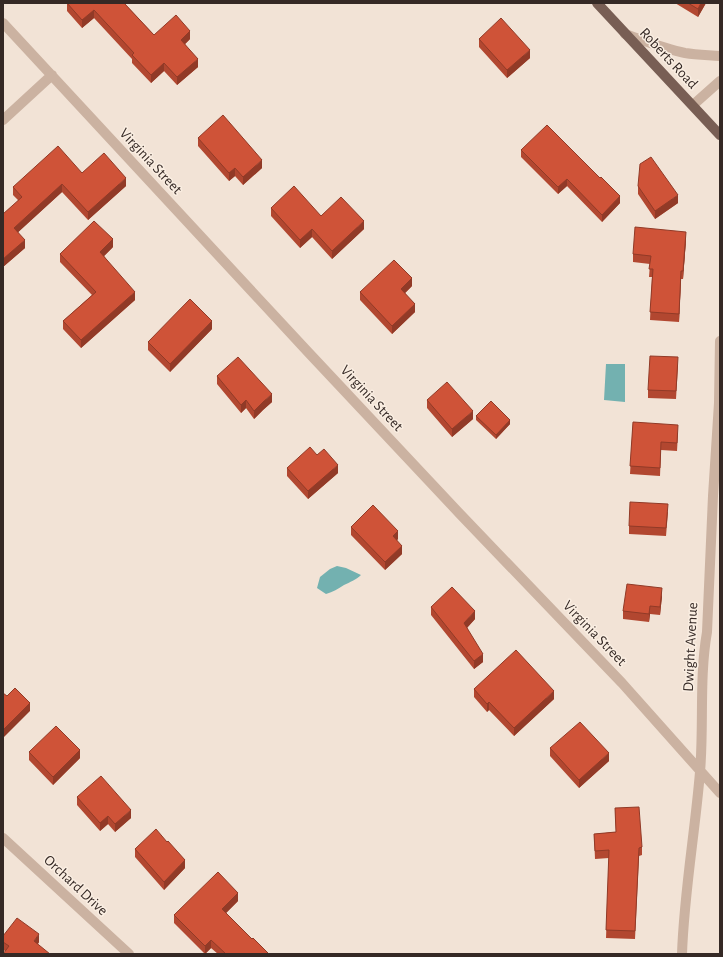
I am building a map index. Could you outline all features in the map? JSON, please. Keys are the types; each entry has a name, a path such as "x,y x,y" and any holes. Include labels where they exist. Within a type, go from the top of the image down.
{"main road":[{"name":"Roberts Road","path":"597,3 720,134"}],"street":[{"name":"Virginia Street","path":"3,23 314,358 612,672 720,793"},
{"path":"625,34 674,51 720,56"},
{"path":"3,120 52,75"},
{"path":"693,105 720,80"},
{"name":"Dwight Avenue","path":"682,954 683,923 700,772 704,652 707,632 713,488 719,403 720,341"},
{"name":"Orchard Drive","path":"3,838 129,954"}],"water":[{"path":"606,364 625,364 625,402 604,400"},
{"path":"337,566 346,568 361,575 355,580 326,594 317,588 320,577 330,569"}],"building":[{"path":"67,3 124,3 154,35 176,15 190,31 181,40 198,59 177,77 164,63 151,75 132,55 134,53 94,10 82,20"},
{"path":"688,3 701,3 698,9"},
{"path":"501,18 530,50 507,70 479,39"},
{"path":"223,115 262,160 243,177 235,168 229,173 198,138"},
{"path":"547,125 620,196 602,215 567,179 558,187 521,150"},
{"path":"58,146 82,173 104,153 126,178 88,212 62,184 14,228 25,240 3,259 3,214 22,197 13,187"},
{"path":"651,157 678,195 655,211 638,186 640,164"},
{"path":"294,186 321,216 341,197 364,221 332,251 312,229 300,240 271,208"},
{"path":"94,221 113,239 100,252 135,292 81,340 63,321 96,292 60,254"},
{"path":"635,227 686,232 683,271 681,271 679,314 650,312 653,269 649,269 651,256 633,254"},
{"path":"394,260 412,278 401,289 415,304 392,326 360,292"},
{"path":"190,299 212,321 170,364 148,342"},
{"path":"650,356 678,357 676,391 648,390"},
{"path":"238,357 272,394 254,411 246,400 241,405 217,376"},
{"path":"447,382 473,411 452,429 427,400"},
{"path":"491,401 510,420 496,435 476,416"},
{"path":"633,422 678,425 677,443 661,442 660,468 630,466"},
{"path":"310,447 317,455 324,449 338,465 308,491 287,468"},
{"path":"630,502 668,504 666,528 629,526"},
{"path":"373,505 398,531 393,536 402,546 385,562 351,527"},
{"path":"627,584 662,588 660,607 650,606 649,614 623,611"},
{"path":"452,587 475,611 464,623 483,654 474,661 431,607"},
{"path":"516,650 554,691 514,728 489,702 487,704 474,689"},
{"path":"15,688 30,703 3,730 3,693 7,696"},
{"path":"580,722 609,753 579,780 550,748"},
{"path":"56,726 80,750 53,777 29,752"},
{"path":"101,776 131,810 115,824 108,816 100,823 77,797"},
{"path":"639,807 642,847 639,848 635,931 606,930 609,850 595,851 594,834 616,832 615,808"},
{"path":"156,829 185,860 164,882 135,849"},
{"path":"218,872 238,893 222,909 269,954 226,954 211,940 205,946 174,915"},
{"path":"17,918 39,934 34,941 50,954 3,954 9,946 3,942 3,936"}]}
